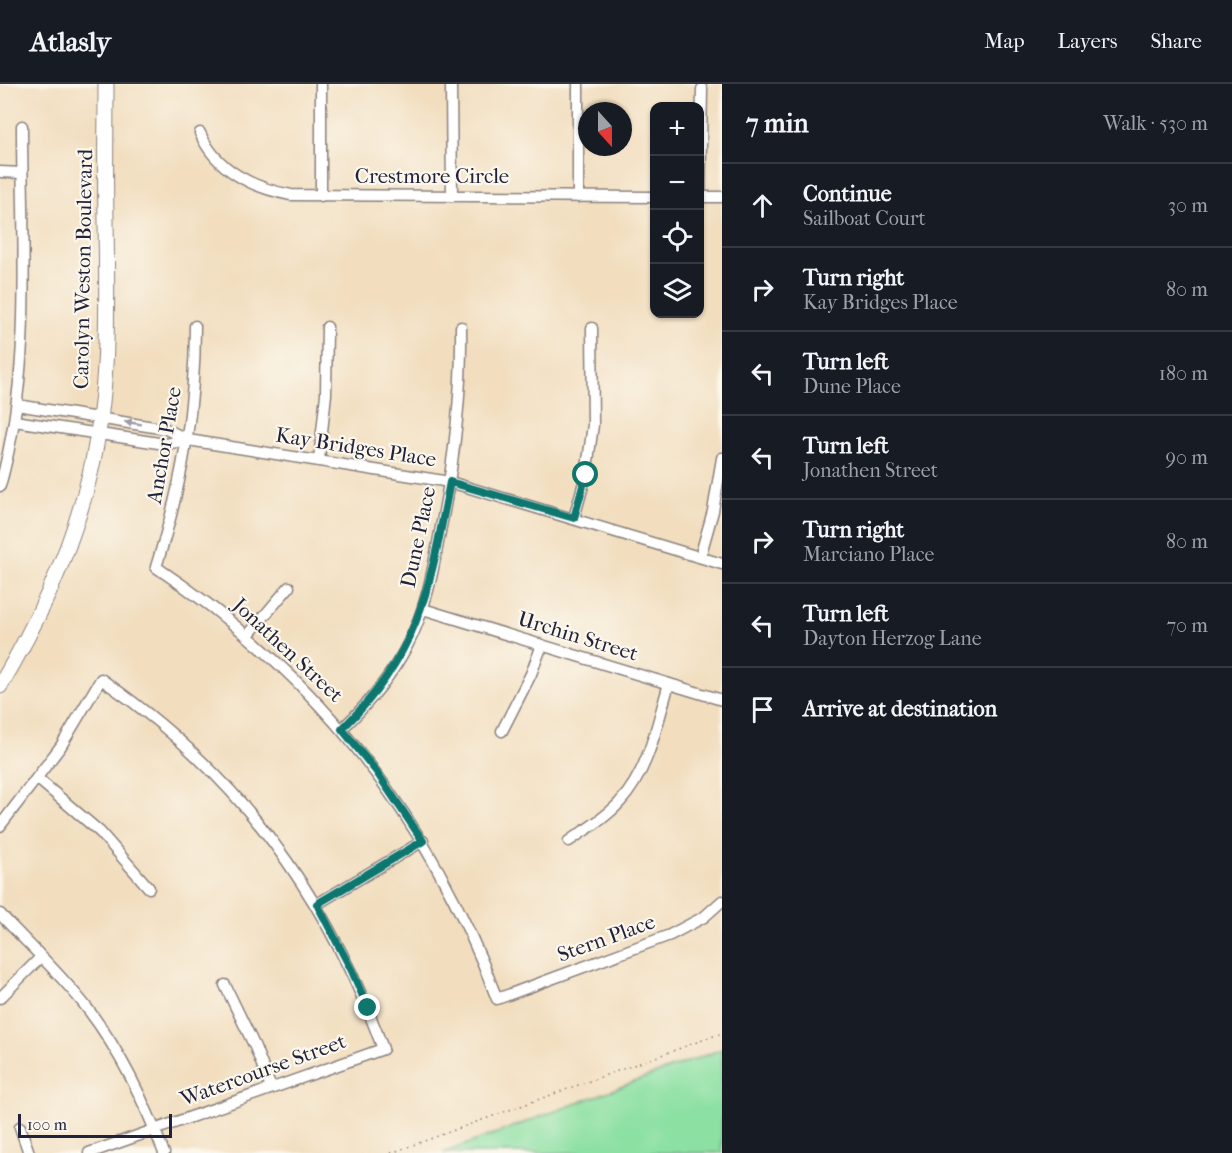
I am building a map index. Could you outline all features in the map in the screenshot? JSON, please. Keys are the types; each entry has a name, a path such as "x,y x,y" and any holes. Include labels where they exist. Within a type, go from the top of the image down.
{"street":[{"name":"Carolyn Weston Boulevard","path":"0,686 38,619 70,541 82,507 99,426 108,324 106,84"},
{"path":"321,84 321,196"},
{"path":"578,84 578,196"},
{"path":"451,87 452,196"},
{"path":"701,156 702,89"},
{"path":"0,486 15,421 23,341 22,126"},
{"name":"Crestmore Circle","path":"200,133 215,157 228,169 256,186 291,195 650,197"},
{"path":"0,172 22,173"},
{"path":"704,197 722,197"},
{"name":"Anchor Place","path":"156,567 171,519 188,440 195,379 195,326"},
{"path":"319,460 326,394 327,327"},
{"name":"Dune Place","path":"342,729 367,703 394,668 423,609 450,482 460,412 461,327"},
{"path":"574,518 586,475 592,434 592,328"},
{"name":"Kay Bridges Place","path":"17,405 165,444 188,440"},
{"name":"Kay Bridges Place","path":"15,421 166,429 188,440 450,482 722,564"},
{"path":"700,557 713,511 722,458"},
{"name":"Jonathen Street","path":"156,567 248,635 282,665 342,729 376,771 423,841 463,915 497,999"},
{"path":"248,635 289,586"},
{"name":"Urchin Street","path":"423,609 722,700"},
{"path":"502,731 522,693 542,645"},
{"path":"0,826 61,746 101,679 174,734 227,786 275,843 317,904 423,841"},
{"path":"569,841 608,813 631,789 646,757 669,684"},
{"path":"38,779 100,832 149,888"},
{"name":"Stern Place","path":"497,999 670,935 704,917 722,901"},
{"name":"Watercourse Street","path":"89,1153 383,1048 352,971 317,904"},
{"path":"0,914 79,998 107,1035 138,1089 164,1153"},
{"path":"0,998 41,957"},
{"path":"225,985 271,1088"},
{"path":"20,1127 29,1153"}],"path":[{"path":"391,1153 722,1033"}],"green space":[{"path":"722,1049 722,1153 443,1153"}],"route":[{"path":"368,1008 352,971 317,904 423,841 376,771 342,729 362,710 394,668 419,619 429,586 450,482 574,518 586,475"}]}
